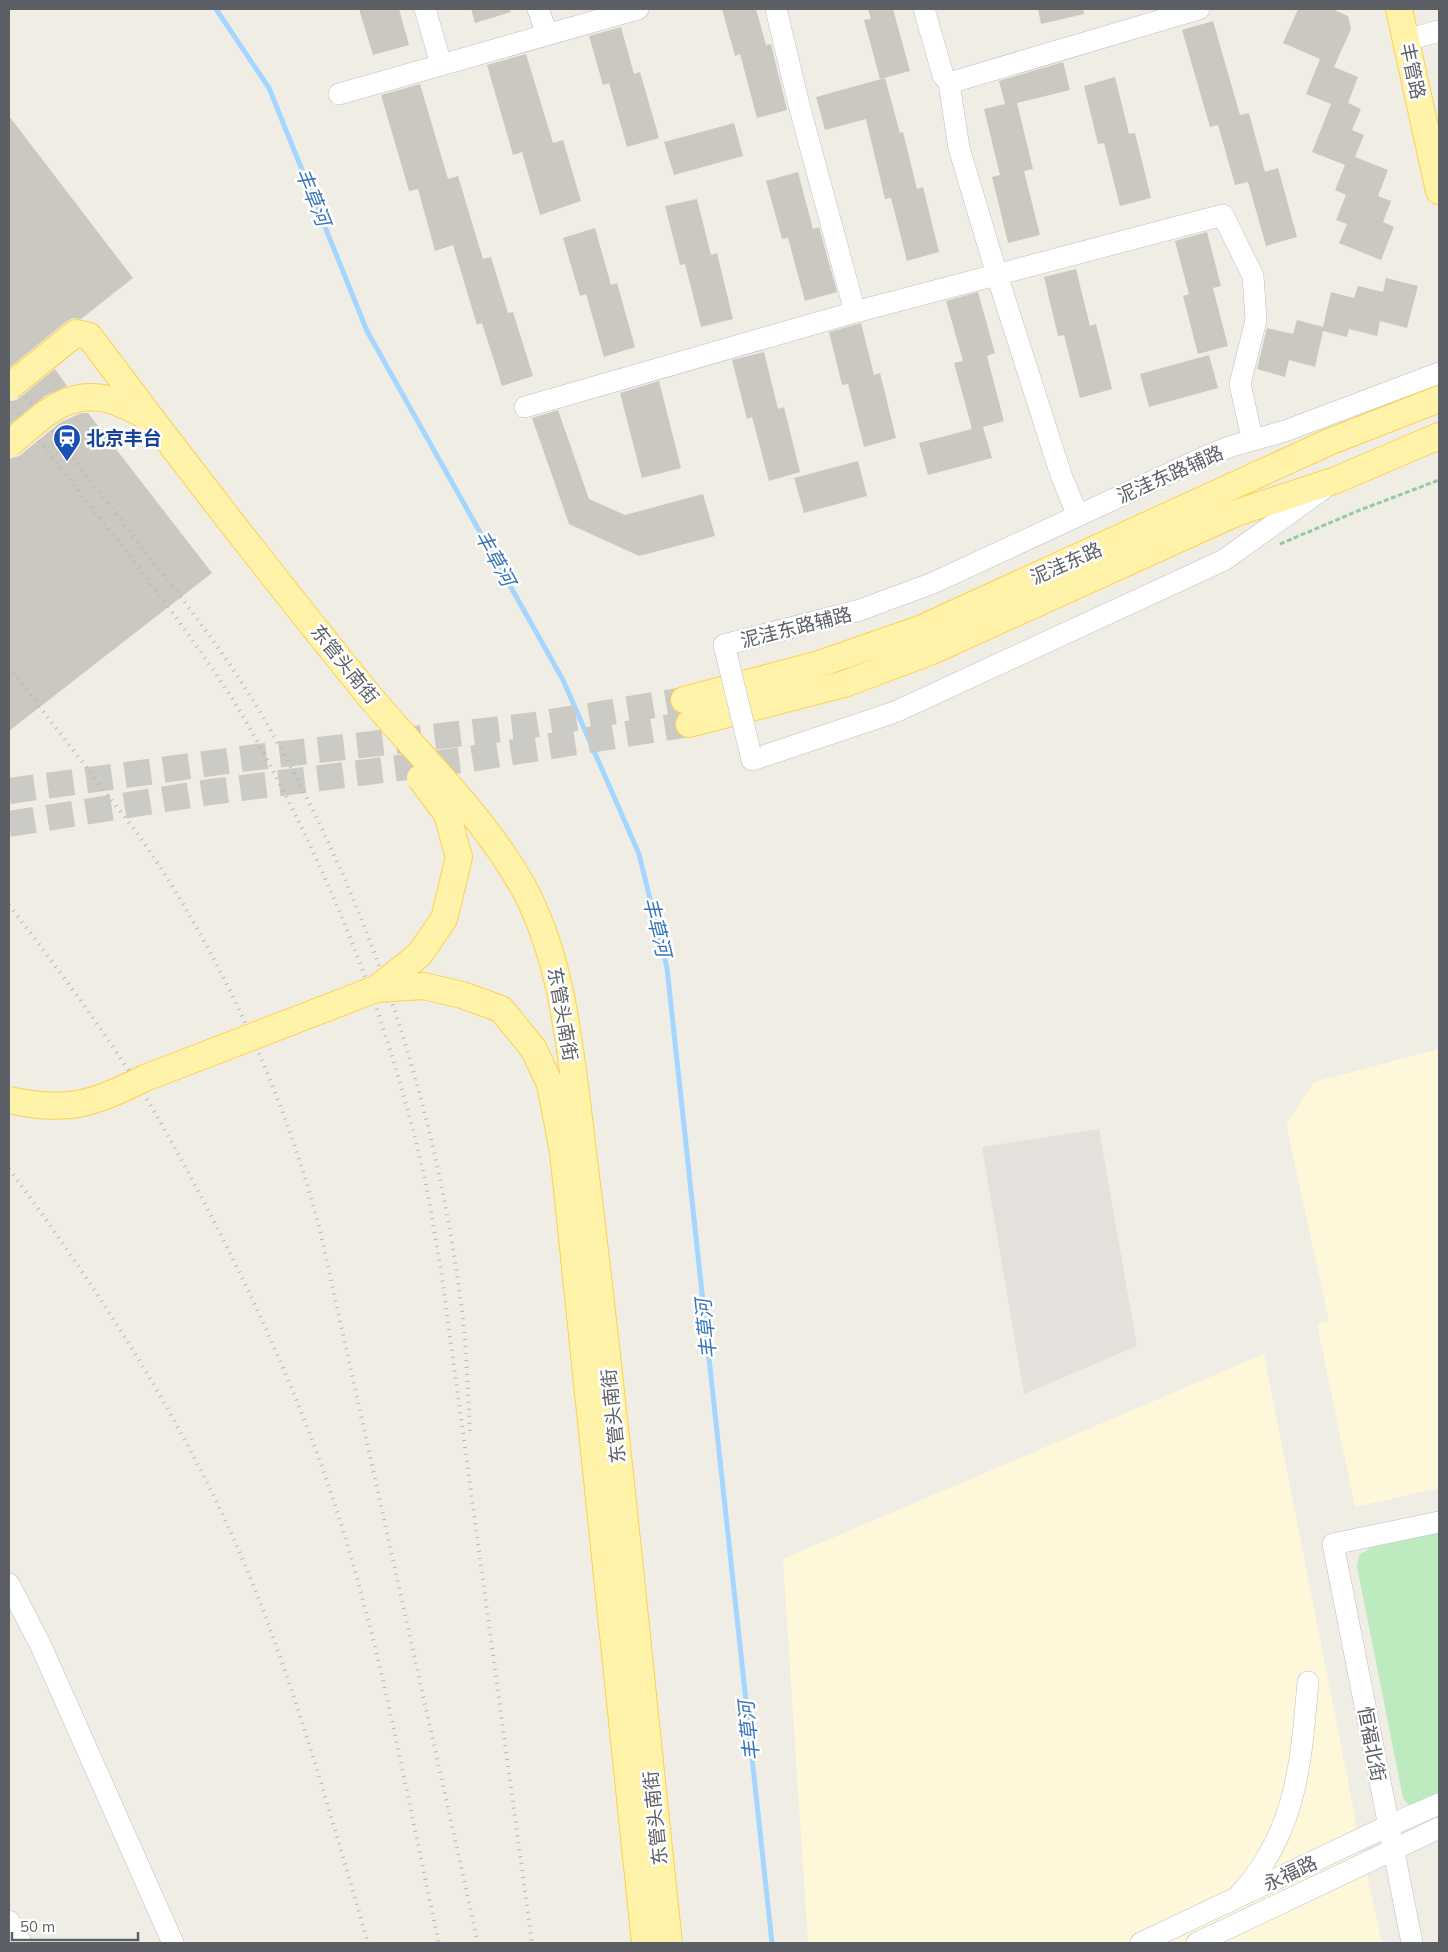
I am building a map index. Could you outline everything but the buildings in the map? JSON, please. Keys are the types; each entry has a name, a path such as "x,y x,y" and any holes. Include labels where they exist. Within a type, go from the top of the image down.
{"main road":[{"name":"丰管路","path":"1399,9 1439,191"},
{"name":"丰管路","path":"1411,9 1428,34 1439,140"},
{"name":"东管头南街","path":"9,387 76,333 89,336 177,453 366,692 456,795 500,851 526,893 543,929 555,965 566,1013 596,1255 669,1943"},
{"path":"9,444 63,401 91,398 107,399 143,414 177,453"},
{"name":"泥洼东路","path":"1439,399 1329,442 920,630 686,712 844,684 932,652 1236,513 1336,480 1439,436"},
{"path":"9,1100 36,1106 70,1106 114,1094 154,1075 376,988 419,955 444,919 459,858 447,814 408,761 366,692"},
{"name":"东管头南街","path":"376,988 424,986 462,995 501,1009 533,1048 550,1084 563,1151 645,1943"}],"street":[{"path":"425,9 441,64"},
{"path":"538,9 546,34"},
{"path":"339,94 638,9"},
{"path":"776,9 799,105 856,312"},
{"path":"924,9 942,75 949,83 959,148 997,275 1061,476 1078,516"},
{"path":"949,83 1199,9"},
{"path":"525,407 856,312 1223,215 1253,276 1256,320 1240,384 1250,429"},
{"name":"泥洼东路辅路","path":"1336,480 1224,560 895,712 752,760 724,645 860,610 933,583 1208,455 1285,431 1439,373"},
{"name":"恒福北街","path":"1412,1943 1333,1544 1439,1522"},
{"path":"9,1584 41,1646 173,1943"},
{"path":"1235,1899 1254,1878 1287,1819 1301,1760 1308,1682"},
{"name":"永福路","path":"1151,1941 1177,1935 1235,1899 1388,1826 1439,1804"},
{"name":"永福路","path":"1197,1943 1439,1828"},
{"path":"9,1920 21,1943"}],"shaded area":[{"path":"1439,1049 1439,1488 1355,1507 1317,1324 1329,1321 1286,1124 1314,1082"},
{"path":"1099,1129 1137,1346 1024,1394 982,1147"},
{"path":"1264,1354 1362,1853 1382,1943 808,1943 783,1559"}],"green space":[{"path":"1439,1532 1439,1795 1420,1806 1408,1804 1403,1798 1357,1567 1359,1555 1370,1548"}],"waterway":[{"name":"丰草河","path":"216,9 269,88 367,331 563,680 639,854 667,968 772,1943"}],"tunnel":[{"path":"9,791 249,758 527,726 684,700"},
{"path":"9,824 210,792 470,759 689,724"}],"railway":[{"path":"9,375 218,647 260,712 299,783 334,855 366,930 393,1005 417,1083 436,1161 452,1240 463,1320 470,1433"},
{"path":"9,402 168,607 238,708 257,740 312,849 350,936 367,981 396,1071 421,1163 441,1270 532,1943"},
{"path":"9,667 138,834 177,894 227,984 249,1031 288,1127 319,1226 478,1943"},
{"path":"9,905 71,987 148,1101 208,1209 248,1290 285,1372 318,1456 356,1575 387,1697 439,1943"},
{"path":"9,1169 81,1270 148,1375 208,1484 234,1540 258,1597 289,1682 317,1769 368,1943"}],"place":[{"name":"北京丰台","path":"67,462"}]}
